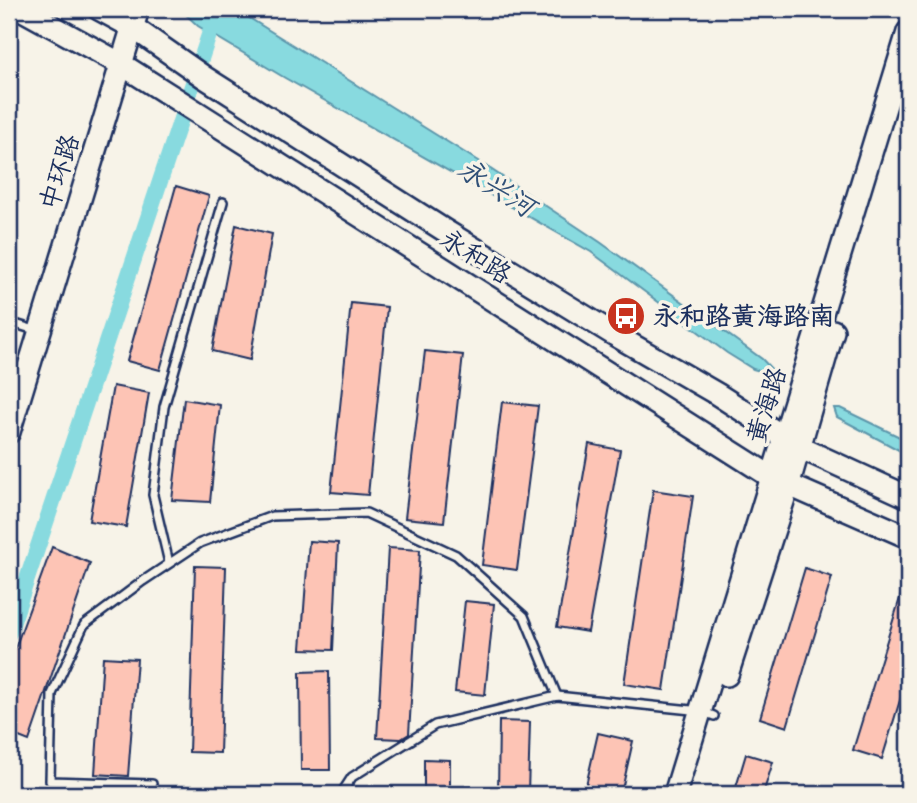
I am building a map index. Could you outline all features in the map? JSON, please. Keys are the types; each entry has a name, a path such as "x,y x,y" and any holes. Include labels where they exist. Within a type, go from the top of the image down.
{"main road":[{"name":"永和路","path":"21,9 121,64 781,482 908,537"},
{"name":"永和路","path":"99,9 136,18 180,61 204,77 444,230 717,394 792,443 908,497"},
{"name":"中环路","path":"9,432 136,18"},
{"name":"黄海路","path":"675,794 707,713 781,482 908,32"},
{"name":"黄海路","path":"792,443 908,77"},
{"name":"黄海路","path":"690,794 707,713"}],"lane":[{"path":"169,563 153,495 164,407 223,202"},
{"path":"9,322 39,331"},
{"path":"153,794 152,784 50,781 52,694 84,625 200,543 272,516 366,513 456,555 524,617 557,696"},
{"path":"341,794 352,777 435,725 557,696 707,713"}],"water":[{"name":"永兴河","path":"180,9 235,9 486,166 600,242 762,359 778,376 753,369 727,353 591,252 285,78 198,26"},
{"path":"834,408 840,408 908,441 908,455 837,417"}],"building":[{"path":"176,186 209,196 160,370 127,361"},
{"path":"236,225 272,234 250,360 212,351"},
{"path":"351,303 387,307 368,495 331,492"},
{"path":"425,351 463,355 444,522 405,518"},
{"path":"113,386 149,393 126,527 89,521"},
{"path":"184,399 220,405 210,502 172,500"},
{"path":"502,402 538,406 517,570 482,565"},
{"path":"589,444 620,450 588,632 557,627"},
{"path":"653,490 693,496 664,690 624,684"},
{"path":"309,541 338,543 333,650 301,649"},
{"path":"52,547 90,563 29,741 9,733 9,665"},
{"path":"388,548 420,550 409,734 401,739 377,738"},
{"path":"195,566 226,567 220,753 189,752"},
{"path":"805,568 832,577 787,727 760,718"},
{"path":"905,582 908,582 908,674 882,759 853,750"},
{"path":"465,601 494,604 485,695 455,692"},
{"path":"103,657 137,659 128,776 95,774"},
{"path":"329,671 330,770 301,770 300,672"},
{"path":"499,721 530,722 528,794 498,794"},
{"path":"598,733 633,741 621,794 584,794"},
{"path":"746,754 773,762 763,794 734,794"},
{"path":"424,759 450,760 450,794 424,794"}],"waterway":[{"path":"9,633 216,14"}],"place":[{"name":"永和路黄海路南","path":"626,316"}]}
